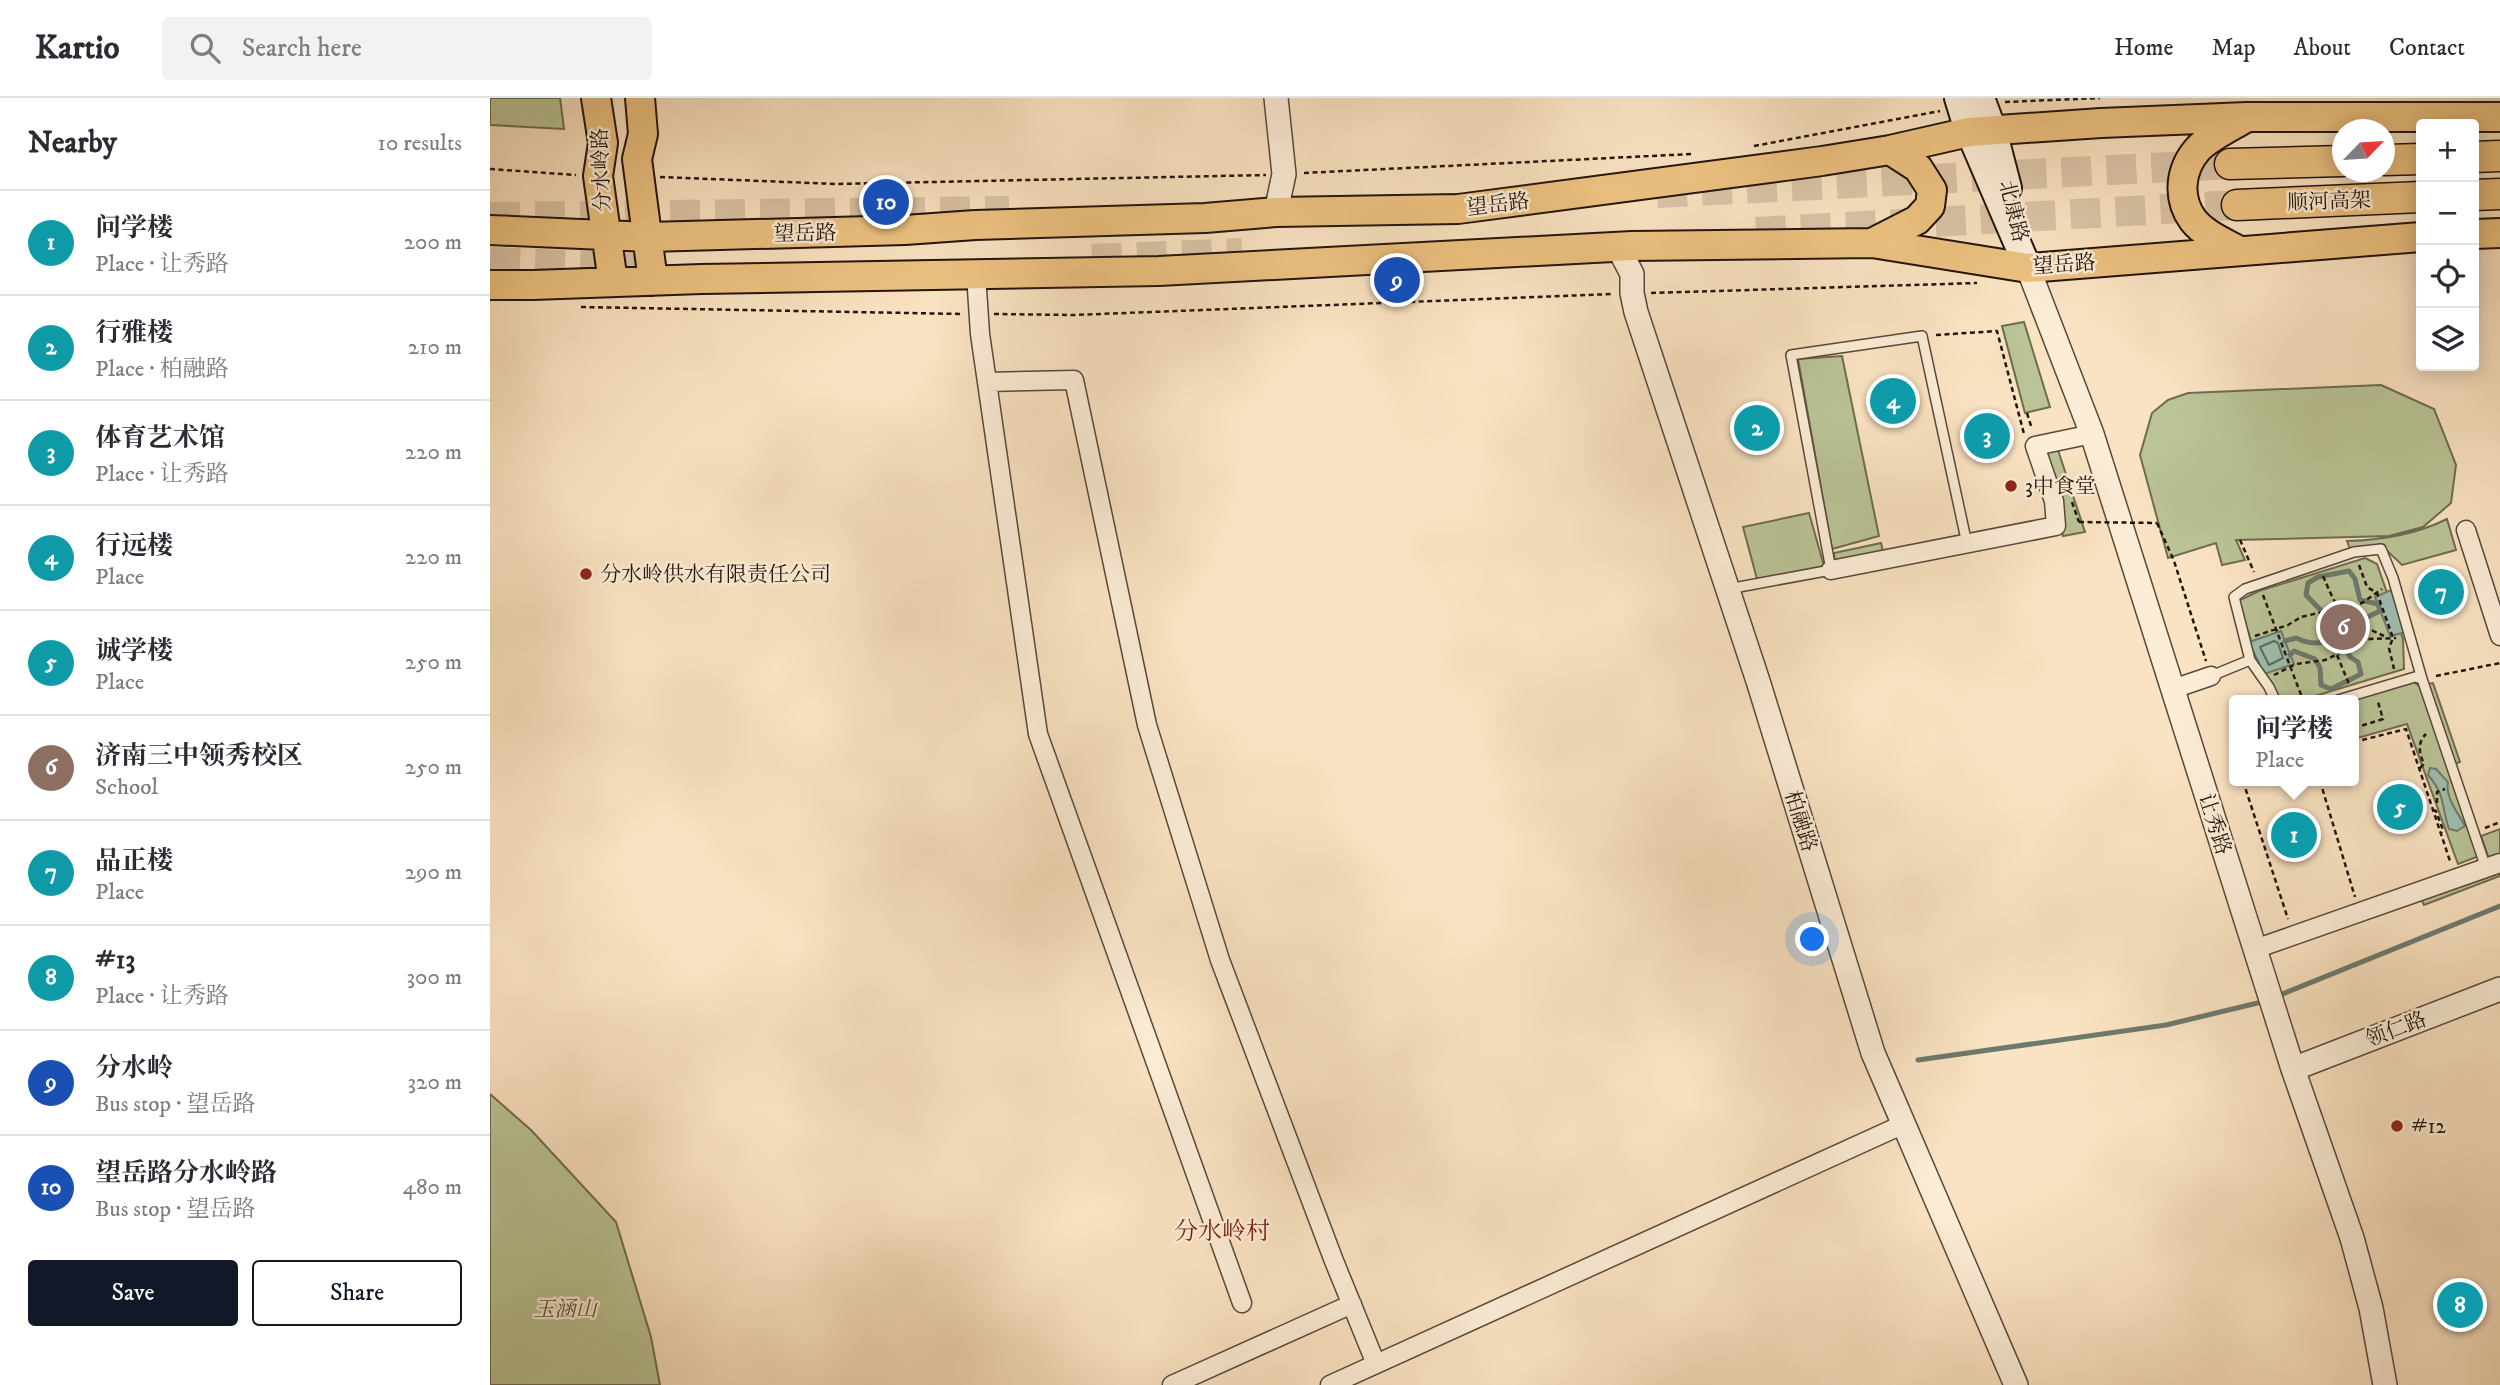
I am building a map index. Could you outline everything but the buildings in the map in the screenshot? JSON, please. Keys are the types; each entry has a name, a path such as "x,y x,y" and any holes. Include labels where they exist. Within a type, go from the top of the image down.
{"highway":[{"path":"2479,157 2500,156"},
{"name":"顺河高架","path":"2395,160 2416,159"},
{"name":"顺河高架","path":"2230,164 2332,161"},
{"path":"2479,195 2500,194"},
{"name":"顺河高架","path":"2237,205 2416,197"}],"main road":[{"name":"分水岭路","path":"596,98 603,143 598,176 613,282"},
{"name":"分水岭路","path":"640,98 643,134 637,159 653,281"},
{"name":"北康路","path":"1958,98 1981,131 2028,268"},
{"name":"北康路","path":"1981,98 1981,131"},
{"name":"望岳路","path":"490,230 649,237 905,230 975,225 1205,218 1276,212 1458,209 1721,176 1890,150 1981,131 2363,108 2500,117"},
{"path":"2238,250 2214,238 2193,220 2182,196 2184,171 2198,148 2247,117"},
{"path":"1872,243 1917,220 1930,206 1931,190 1918,168 1890,150"},
{"path":"2479,234 2500,233"},
{"name":"望岳路","path":"490,285 1159,271 1618,247 1872,243 2028,268 2416,237"}],"street":[{"path":"1276,98 1284,174 1276,212"},
{"name":"柏融路","path":"1618,247 1632,274 1636,312 1727,589 1873,1053 2016,1385"},
{"name":"让秀路","path":"2028,268 2092,434 2293,1069 2353,1238 2371,1308 2385,1385"},
{"path":"976,274 987,382 1038,734 1242,1303"},
{"path":"987,382 1074,380 1147,725 1220,960 1376,1364"},
{"path":"1831,570 2056,526 2054,501 2035,446 2092,434"},
{"path":"2466,530 2500,636"},
{"path":"2173,689 2211,676"},
{"path":"2255,949 2493,866"},
{"name":"领仁路","path":"2293,1069 2500,989"},
{"path":"1330,1385 1904,1124"},
{"path":"1172,1385 1352,1304"}],"lane":[{"path":"1727,589 1831,570 1791,355 1922,335 1967,544"},
{"path":"2272,695 2250,660 2234,597 2245,589 2354,552 2381,550 2393,578 2422,679 2440,730 2493,866"},
{"path":"2211,676 2250,660"},
{"path":"2355,695 2415,677 2422,679"}],"path":[{"path":"572,307 1074,315 1632,293 1978,284"},
{"path":"1922,335 1997,331 2027,442"},
{"path":"2070,495 2079,522 2157,523 2174,561 2211,676"},
{"path":"2241,540 2301,695"},
{"path":"2354,552 2367,587 2377,593 2393,638 2389,648 2397,683"},
{"path":"2324,578 2337,609 2347,620 2387,638"},
{"path":"2245,640 2301,617 2362,603 2377,593"},
{"path":"2263,680 2291,667 2319,662 2370,639 2410,638"},
{"path":"2337,654 2348,681"},
{"path":"2422,679 2500,663"},
{"path":"2359,726 2383,719 2377,702"},
{"path":"2359,742 2406,729 2451,863"},
{"path":"2420,769 2424,764 2419,751 2420,742 2424,735 2440,730"},
{"path":"2246,786 2292,929"},
{"path":"2321,786 2358,908"},
{"path":"2437,803 2437,792 2449,788"},
{"path":"2485,828 2500,822"}],"green space":[{"path":"490,98 560,98 564,129 490,125"},
{"path":"2024,322 2050,407 2025,413 2002,326"},
{"path":"1842,356 1879,536 1832,549 1798,359"},
{"path":"2381,385 2434,409 2456,465 2451,503 2423,527 2389,536 2236,540 2245,560 2222,565 2216,543 2168,558 2140,455 2152,413 2168,400 2188,393"},
{"path":"2057,447 2085,532 2063,536 2044,449"},
{"path":"1809,513 1824,566 1757,579 1743,527"},
{"path":"2447,519 2456,550 2402,565 2381,545 2350,549 2347,541 2398,536"},
{"path":"1881,543 1884,555 1835,565 1834,553"},
{"path":"2365,558 2377,564 2403,639 2404,669 2318,695 2276,695 2253,647 2238,601 2259,591"},
{"path":"2414,682 2428,693 2482,855 2458,864 2407,724 2359,738 2359,698"},
{"path":"2433,683 2460,762 2455,764 2426,684"},
{"path":"2500,829 2500,859 2490,862 2481,836"},
{"path":"2500,867 2500,876 2424,905 2419,895"},
{"name":"玉涵山","path":"490,1094 531,1130 616,1222 651,1337 660,1385 490,1385"}],"water":[{"path":"2391,590 2406,632 2390,636 2375,597"},
{"path":"2281,631 2294,664 2264,674 2249,642"},
{"path":"2430,768 2436,769 2448,782 2450,799 2465,826 2457,831 2449,829 2440,795 2428,775"}],"waterway":[{"path":"2285,641 2296,638 2318,643 2338,634 2332,622 2306,595 2308,583 2318,577 2349,571 2355,579 2360,600 2378,604 2380,611 2359,621 2344,645 2350,657 2358,662 2361,674 2331,689 2321,685 2320,668 2315,659 2294,651 2290,655"},
{"path":"2275,997 2500,906"},
{"path":"1918,1060 2166,1025 2266,1001"}],"tunnel":[{"path":"1657,193 2230,164"},
{"path":"1756,232 2237,205"},
{"path":"490,217 1009,211"},
{"path":"1092,259 1242,253"},
{"path":"490,262 637,268"}],"place":[{"name":"望岳路分水岭路","path":"886,202"},
{"name":"分水岭","path":"1397,280"},
{"name":"行远楼","path":"1893,401"},
{"name":"行雅楼","path":"1757,428"},
{"name":"体育艺术馆","path":"1987,436"},
{"name":"3中食堂","path":"2011,486"},
{"name":"分水岭供水有限责任公司","path":"586,574"},
{"name":"品正楼","path":"2441,592"},
{"name":"济南三中领秀校区","path":"2343,627"},
{"name":"诚学楼","path":"2400,807"},
{"name":"问学楼","path":"2294,835"},
{"name":"#12","path":"2397,1126"},
{"name":"#13","path":"2460,1305"}],"district":[{"name":"分水岭村","path":"1222,1231"}]}
